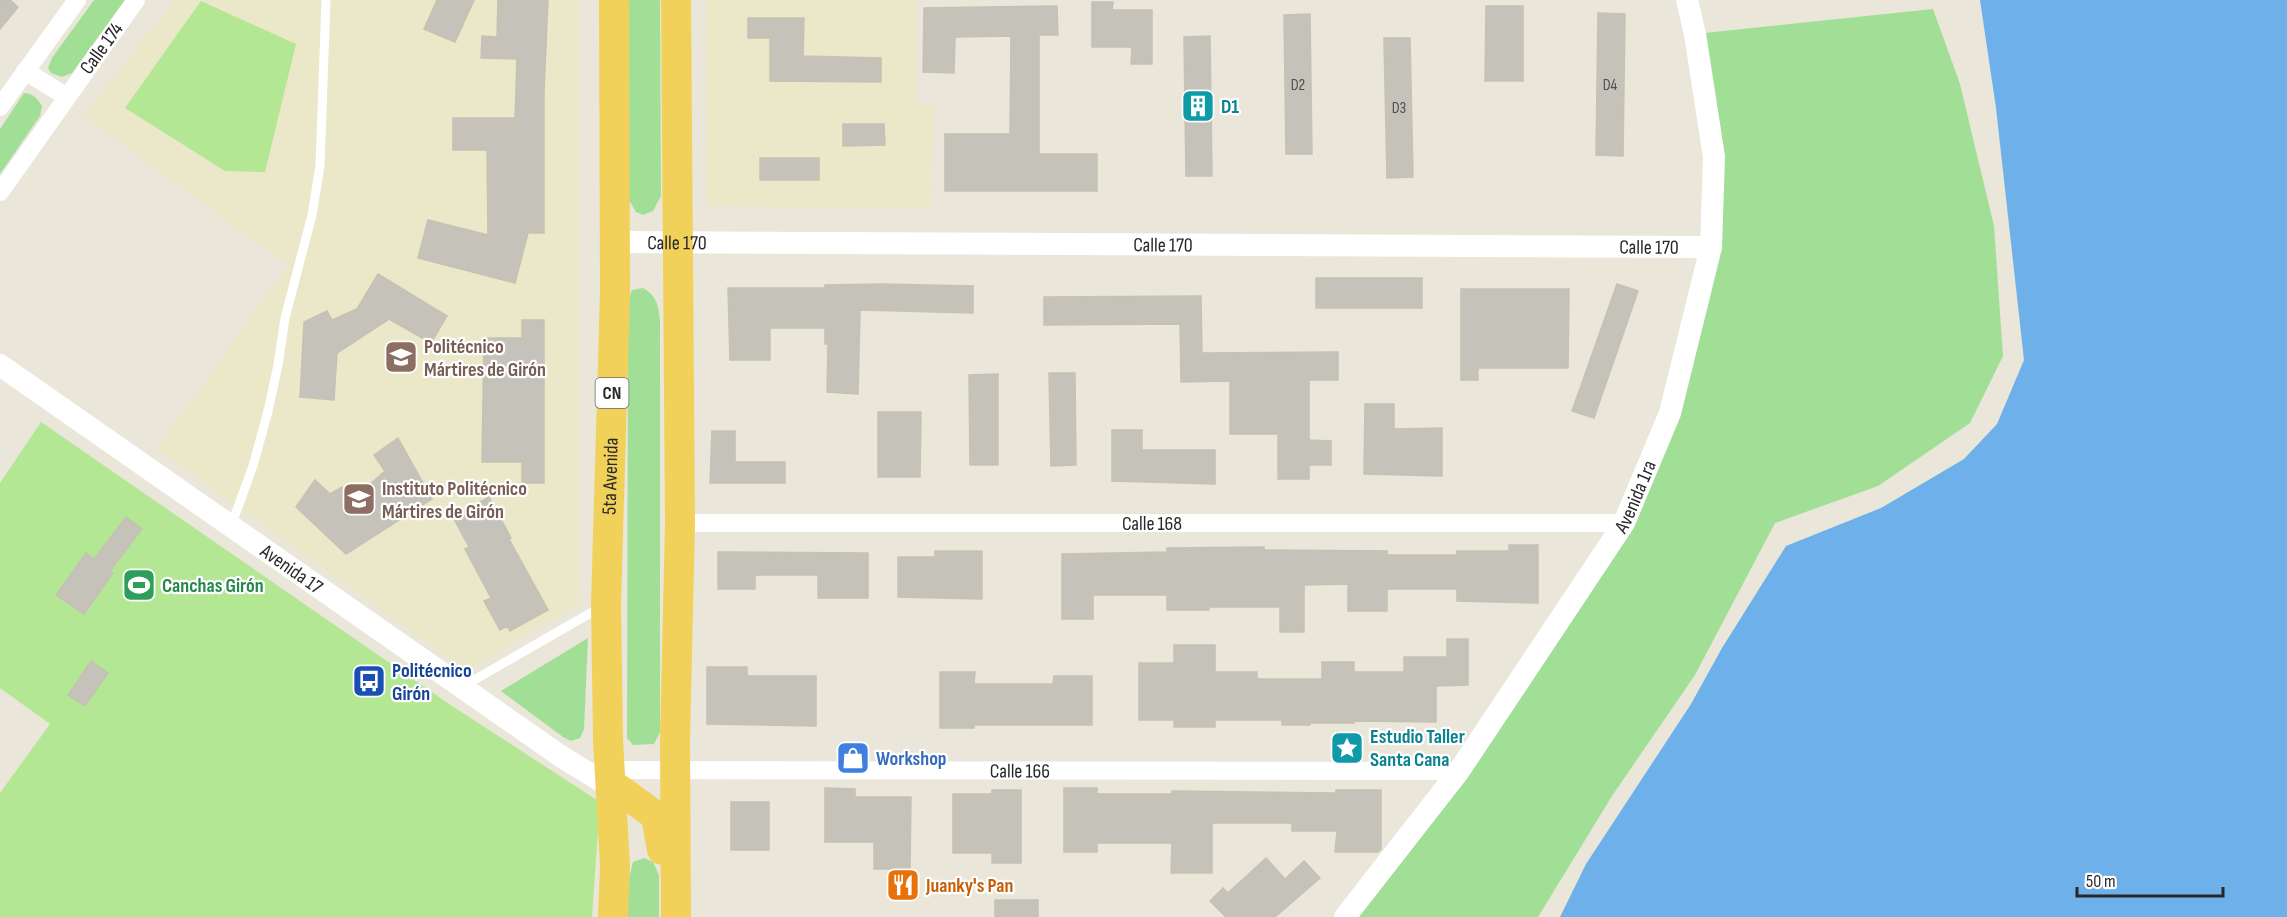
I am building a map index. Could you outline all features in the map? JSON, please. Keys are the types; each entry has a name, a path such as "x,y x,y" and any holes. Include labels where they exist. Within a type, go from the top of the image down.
{"highway":[{"name":"5ta Avenida","path":"614,0 615,293 601,776 615,864 614,917"},
{"path":"676,0 676,243 680,523 675,771 669,857 676,917"},
{"path":"601,776 656,816 669,857"},
{"path":"615,864 635,847 654,846 669,857"}],"street":[{"path":"0,107 77,0"},
{"name":"Calle 174","path":"0,192 136,0"},
{"name":"Avenida 1ra","path":"1345,917 1459,771 1624,523 1670,413 1711,247 1714,157 1695,34 1687,0"},
{"path":"25,71 67,97"},
{"name":"Calle 170","path":"615,242 1711,247"},
{"name":"Avenida 17","path":"0,365 462,687 601,776"},
{"name":"Calle 168","path":"680,523 1624,523"},
{"name":"Calle 166","path":"601,776 675,771 1459,771"}],"lane":[{"path":"231,526 253,466 268,411 285,318 312,216 320,166 326,0"},
{"path":"462,687 606,604"}],"shaded area":[{"name":"Politécnico Mártires de Girón","path":"175,0 579,0 579,604 467,671 157,449 288,265 83,116"},
{"path":"706,0 916,0 916,103 934,107 930,209 706,206"}],"green space":[{"path":"94,0 125,0 72,73 62,77 51,73 48,68 52,58"},
{"path":"627,0 660,0 661,196 653,211 643,215 636,212 629,200"},
{"path":"201,1 296,44 265,172 225,171 125,108"},
{"path":"1933,9 1960,84 1994,226 2003,356 1970,423 1878,486 1775,523 1695,675 1612,796 1538,917 1345,917 1624,523 1711,247 1695,34"},
{"path":"24,93 33,95 40,103 42,106 40,116 0,174 0,129"},
{"path":"643,288 656,301 660,320 660,732 654,744 633,745 627,738 628,301 632,290"},
{"name":"Canchas Girón","path":"41,422 452,706 600,802 592,917 0,917 0,793 50,724 0,688 0,483"},
{"path":"588,638 584,729 580,738 571,741 501,691"},
{"path":"644,858 653,862 659,875 659,917 627,917 628,883 633,862"}],"water":[{"path":"1980,0 2287,0 2287,917 1560,917 1586,864 1691,704 1722,648 1786,546 1881,508 1964,459 1997,424 2024,360 1996,108"}],"building":[{"path":"0,0 10,0 18,7 0,29"},
{"path":"437,0 474,0 455,42 424,29"},
{"path":"498,0 548,0 544,91 544,233 528,233 515,283 418,258 428,220 488,235 487,150 453,150 453,118 515,118 517,59 481,58 482,36 497,37"},
{"path":"1092,2 1113,2 1112,10 1152,10 1152,64 1131,64 1132,47 1092,47"},
{"path":"1057,6 1058,35 1039,35 1039,154 1097,154 1097,191 945,191 945,134 1010,134 1011,36 955,37 954,73 923,72 924,8"},
{"path":"1486,6 1523,6 1523,81 1485,81"},
{"path":"1598,13 1625,14 1623,156 1596,155"},
{"path":"1310,14 1312,154 1286,154 1284,15"},
{"path":"748,18 804,18 803,56 881,58 881,82 770,81 770,38 748,38"},
{"name":"D1","path":"1210,36 1212,176 1186,176 1184,37"},
{"path":"1384,38 1410,38 1413,177 1387,178"},
{"path":"843,124 884,124 885,145 843,146"},
{"path":"760,158 819,158 819,180 760,180"},
{"path":"378,274 447,316 431,343 389,319 337,353 334,400 300,397 304,322 327,311 332,320 357,309"},
{"path":"1316,278 1422,278 1422,308 1316,308"},
{"path":"1617,284 1638,291 1594,418 1572,411"},
{"path":"825,285 973,286 973,313 860,310 858,394 827,392 828,344 825,344 825,328 770,328 770,360 730,360 728,288 825,288"},
{"path":"1461,289 1569,289 1568,368 1478,368 1478,380 1461,380"},
{"path":"1201,296 1202,353 1338,352 1338,380 1309,380 1309,440 1331,441 1331,465 1309,465 1309,479 1278,479 1278,434 1230,434 1230,381 1181,382 1180,324 1044,325 1044,297"},
{"path":"522,320 544,320 544,483 522,483 522,462 482,462 484,338 522,338"},
{"path":"1049,373 1075,373 1076,465 1051,466"},
{"path":"998,374 998,465 970,465 969,375"},
{"path":"1365,404 1394,404 1394,429 1442,428 1442,476 1364,474"},
{"path":"878,412 921,412 920,477 878,477"},
{"path":"1112,430 1142,430 1142,450 1215,450 1215,484 1112,481"},
{"path":"712,431 735,431 735,462 785,462 785,483 710,483"},
{"path":"398,438 432,499 346,554 296,507 315,480 330,494 342,487 352,500 385,471 374,455"},
{"path":"489,497 548,610 510,631 507,626 500,630 484,601 491,598 465,549 469,547 453,517"},
{"path":"126,517 142,529 110,571 113,573 84,614 56,595 86,553 94,559"},
{"path":"1509,545 1538,545 1538,603 1457,601 1457,589 1387,589 1387,611 1348,611 1348,584 1304,585 1304,632 1280,632 1280,607 1209,607 1209,610 1167,610 1167,595 1093,595 1093,619 1062,619 1062,554 1167,552 1167,548 1264,547 1264,550 1387,551 1387,555 1457,555 1457,551 1509,551"},
{"path":"935,551 982,551 982,599 898,597 898,557 935,557"},
{"path":"718,552 868,553 868,598 818,598 818,575 755,575 755,589 718,589"},
{"path":"1447,639 1468,639 1468,685 1436,686 1436,722 1354,721 1354,723 1282,725 1282,720 1215,720 1215,727 1174,727 1174,720 1139,720 1139,663 1174,663 1174,645 1215,645 1215,672 1257,672 1257,679 1322,679 1322,662 1354,662 1354,672 1404,672 1404,657 1447,657"},
{"path":"91,661 108,673 85,706 68,695"},
{"path":"707,667 747,667 747,676 816,676 816,726 707,724"},
{"path":"940,672 975,672 974,684 1053,684 1054,676 1092,676 1092,725 974,725 974,728 940,728"},
{"path":"825,788 855,789 855,797 911,797 910,869 874,869 874,842 825,842"},
{"path":"1064,788 1097,788 1097,794 1172,794 1172,791 1336,793 1336,790 1381,790 1381,849 1378,852 1335,852 1337,831 1292,831 1292,823 1212,823 1212,873 1171,873 1172,843 1097,843 1097,852 1064,852"},
{"path":"992,790 1021,790 1021,863 992,863 992,853 953,853 953,794 992,794"},
{"path":"731,802 769,802 769,850 731,850"},
{"path":"1266,858 1285,879 1304,861 1320,878 1275,917 1226,917 1210,901 1223,888 1228,893"},
{"path":"995,900 1038,900 1038,917 995,917"}],"place":[{"name":"D1","path":"1198,106"},
{"name":"Politécnico Mártires de Girón","path":"401,357"},
{"name":"Instituto Politécnico Mártires de Girón","path":"359,499"},
{"name":"Canchas Girón","path":"139,585"},
{"name":"Politécnico Girón","path":"369,681"},
{"name":"Estudio Taller Santa Cana","path":"1347,748"},
{"name":"Workshop","path":"853,758"},
{"name":"Juanky's Pan","path":"903,885"}]}
